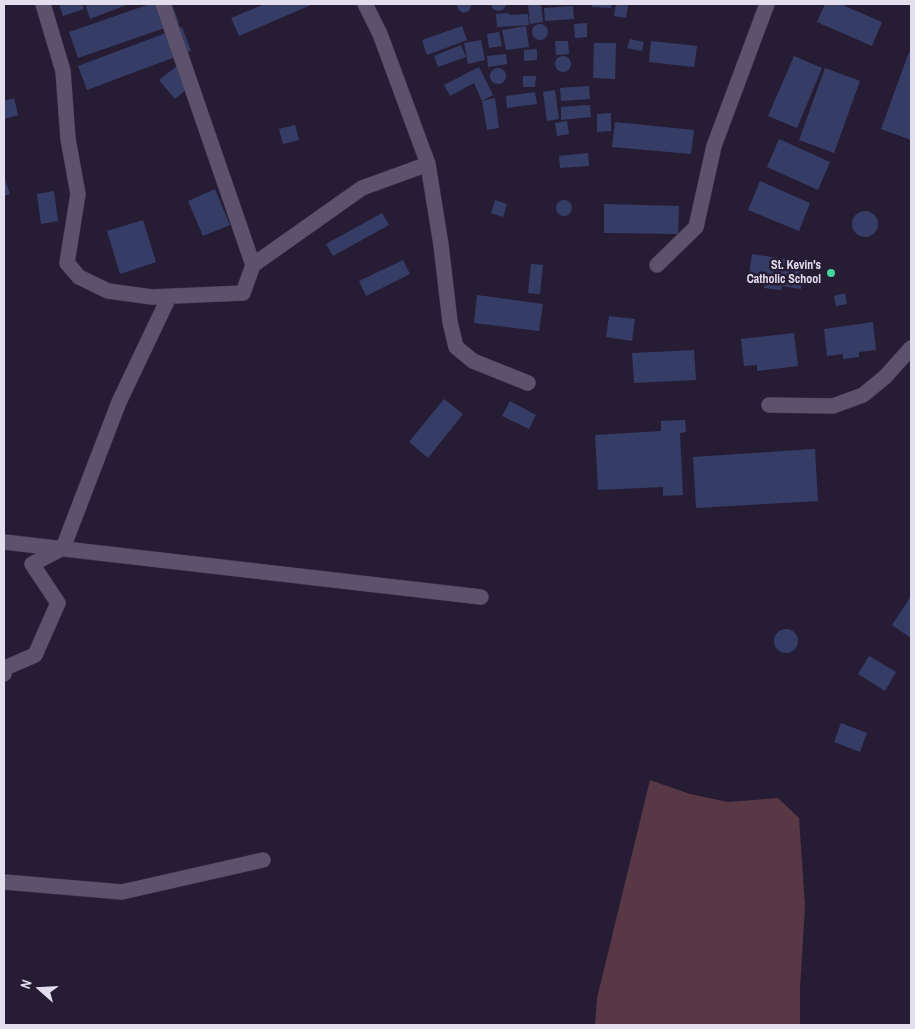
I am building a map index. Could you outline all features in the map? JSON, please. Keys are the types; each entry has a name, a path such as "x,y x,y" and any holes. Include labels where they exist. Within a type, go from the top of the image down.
{"street":[{"path":"42,4 63,72 68,139 78,194 67,263 79,277 108,291 152,297 243,293 253,265 362,188 428,164"},
{"path":"163,4 253,265"},
{"path":"365,4 380,34 428,164 441,245 450,322 456,347 473,361 528,383"},
{"path":"657,265 696,227 714,146 766,4"},
{"path":"4,674 5,668 35,655 58,603 32,564 63,548 119,402 170,297"},
{"path":"769,405 833,406 864,395 885,377 911,348"},
{"path":"4,542 481,597"},
{"path":"4,882 122,892 263,860"}],"shaded area":[{"path":"650,780 690,794 728,802 778,798 799,818 805,906 800,988 800,1025 595,1025 597,998"}],"building":[{"path":"59,4 82,4 84,9 63,16"},
{"path":"85,4 129,4 90,19"},
{"path":"150,4 172,4 179,23 78,58 69,32"},
{"path":"265,4 311,5 239,36 231,18"},
{"path":"456,4 472,4 469,11 463,13"},
{"path":"491,4 507,4 503,10 498,11 493,9"},
{"path":"528,4 541,4 543,22 530,24"},
{"path":"592,4 611,4 611,8 592,7"},
{"path":"616,4 628,5 626,18 614,16"},
{"path":"825,4 840,4 882,22 872,46 817,22"},
{"path":"573,6 574,19 545,21 544,8"},
{"path":"509,13 509,15 528,14 529,25 497,27 496,14"},
{"path":"587,23 587,37 575,38 574,24"},
{"path":"537,24 543,24 548,29 546,38 537,40 532,35 532,29"},
{"path":"462,26 467,40 427,55 422,40"},
{"path":"526,26 529,47 506,50 502,30"},
{"path":"182,27 191,51 87,90 78,66"},
{"path":"499,32 502,46 489,48 487,34"},
{"path":"630,39 644,42 642,51 627,48"},
{"path":"481,40 485,60 468,64 464,43"},
{"path":"555,41 568,41 569,54 556,55"},
{"path":"651,41 697,46 694,67 649,62"},
{"path":"594,43 616,43 615,79 593,78"},
{"path":"461,45 466,57 438,67 434,56"},
{"path":"537,49 537,60 524,61 524,50"},
{"path":"909,52 911,53 911,140 881,129"},
{"path":"506,54 507,64 488,67 487,56"},
{"path":"563,56 569,58 571,64 569,70 563,72 557,70 555,64 557,58"},
{"path":"794,56 822,68 797,128 768,116"},
{"path":"182,62 197,81 175,99 159,80"},
{"path":"479,67 493,95 482,101 474,83 450,96 444,85"},
{"path":"498,68 504,70 506,76 504,82 498,84 492,82 490,76 492,70"},
{"path":"825,68 860,81 834,153 799,140"},
{"path":"523,76 536,76 535,87 523,87"},
{"path":"589,86 590,99 561,101 560,88"},
{"path":"555,90 559,119 547,121 543,92"},
{"path":"535,92 537,104 507,108 506,96"},
{"path":"14,98 18,115 4,119 4,101"},
{"path":"495,98 499,128 487,130 482,101"},
{"path":"590,105 591,117 561,120 561,107"},
{"path":"611,113 611,131 597,132 597,114"},
{"path":"567,121 569,134 557,136 555,123"},
{"path":"615,122 694,130 691,154 612,147"},
{"path":"295,125 299,140 283,144 279,129"},
{"path":"779,139 830,162 818,190 767,167"},
{"path":"588,153 589,166 560,168 559,156"},
{"path":"4,176 10,194 4,196"},
{"path":"760,181 810,203 799,231 748,210"},
{"path":"215,189 230,225 203,236 188,201"},
{"path":"54,191 58,221 41,224 37,194"},
{"path":"495,200 507,204 503,217 491,213"},
{"path":"561,200 567,200 572,205 570,214 561,216 556,211 556,205"},
{"path":"604,204 679,206 678,234 604,233"},
{"path":"865,211 874,215 878,224 874,233 865,237 856,233 852,224 856,215"},
{"path":"382,213 389,225 333,256 326,244"},
{"path":"143,220 156,262 120,274 107,231"},
{"path":"752,254 805,262 801,289 782,286 781,290 764,288 765,283 748,281"},
{"path":"403,260 410,274 366,296 359,281"},
{"path":"531,264 543,265 540,294 528,293"},
{"path":"845,293 847,304 836,306 834,296"},
{"path":"477,295 543,304 539,331 474,323"},
{"path":"609,316 635,319 632,341 606,337"},
{"path":"873,322 876,350 859,352 859,357 843,359 843,354 827,356 824,329"},
{"path":"794,333 798,366 757,371 757,365 744,366 741,339"},
{"path":"694,350 696,380 634,383 632,353"},
{"path":"444,399 463,414 428,458 409,442"},
{"path":"510,401 536,415 529,429 502,416"},
{"path":"685,420 686,432 680,433 683,495 663,496 663,487 598,490 595,435 661,431 661,421"},
{"path":"815,449 818,501 696,508 693,457"},
{"path":"911,596 911,638 892,625"},
{"path":"786,629 794,633 798,641 794,649 786,653 778,649 774,641 778,633"},
{"path":"869,656 896,672 885,691 858,674"},
{"path":"841,723 867,733 860,752 834,742"}],"place":[{"name":"St. Kevin's Catholic School","path":"831,273"}]}
